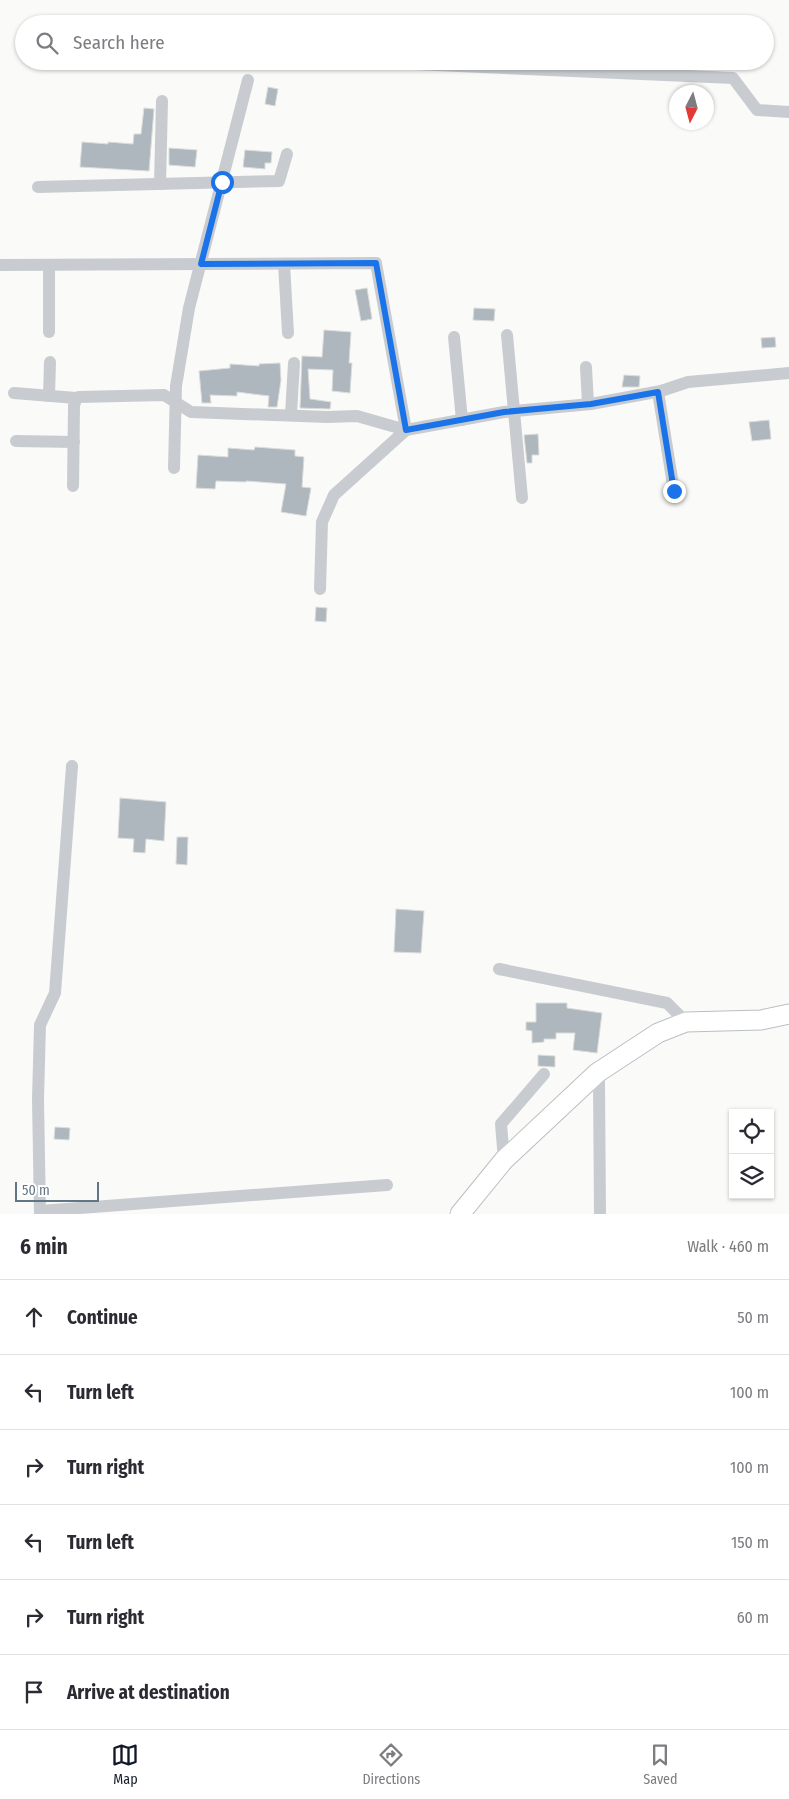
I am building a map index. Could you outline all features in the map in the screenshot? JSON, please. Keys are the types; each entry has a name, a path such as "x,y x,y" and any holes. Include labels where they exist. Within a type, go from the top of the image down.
{"main road":[{"path":"460,1214 504,1160 597,1073 658,1033 686,1022 761,1020 789,1014"}],"street":[{"path":"551,70 733,78 758,110 789,112"},
{"path":"174,468 176,386 188,308 248,80"},
{"path":"160,184 162,101"},
{"path":"38,187 279,181 287,154"},
{"path":"0,265 376,263 406,430"},
{"path":"284,264 288,333"},
{"path":"49,265 49,332"},
{"path":"507,335 522,498"},
{"path":"454,337 462,420"},
{"path":"49,396 50,362"},
{"path":"291,414 294,363"},
{"path":"586,367 588,404"},
{"path":"14,393 76,398 164,395 192,412 291,414 327,417 357,416 406,430 514,411 588,404 658,392 688,382 789,373"},
{"path":"658,392 674,491"},
{"path":"74,486 74,406 76,398"},
{"path":"320,589 322,522 334,495 406,430"},
{"path":"16,441 74,442"},
{"path":"72,766 55,993 40,1025 38,1099 40,1212 387,1185"},
{"path":"499,969 667,1003 686,1022"},
{"path":"597,1073 599,1082 600,1214"},
{"path":"504,1160 502,1124 544,1074"}],"building":[{"path":"268,87 278,89 275,106 265,104"},
{"path":"144,108 154,109 149,171 80,167 82,142 133,144 134,134 141,134"},
{"path":"169,148 197,150 195,167 169,165"},
{"path":"245,150 272,152 271,163 265,163 265,169 243,167"},
{"path":"367,288 372,319 361,321 355,290"},
{"path":"474,308 495,309 494,321 473,320"},
{"path":"324,330 351,332 349,363 352,363 350,393 332,391 333,370 308,369 310,399 331,402 330,409 300,408 302,356 322,357"},
{"path":"775,337 776,347 762,348 761,338"},
{"path":"280,363 281,380 277,407 268,407 269,396 237,392 237,396 210,395 211,403 202,403 199,371 230,368 230,364 259,366 259,364"},
{"path":"624,375 640,376 639,387 622,387"},
{"path":"769,420 771,439 752,441 749,422"},
{"path":"538,434 539,455 532,455 532,463 527,463 524,435"},
{"path":"255,447 295,450 295,456 304,457 302,487 311,488 306,516 281,512 286,484 216,481 215,489 196,488 198,455 228,457 228,448 254,450"},
{"path":"316,607 327,608 326,622 315,621"},
{"path":"120,798 166,802 164,841 146,839 145,853 133,852 134,839 118,838"},
{"path":"177,837 188,837 187,865 176,864"},
{"path":"396,909 424,911 421,953 394,952"},
{"path":"536,1003 567,1003 567,1008 602,1013 597,1053 573,1050 575,1033 556,1033 556,1039 544,1039 544,1042 532,1043 532,1031 526,1030 526,1022 536,1022"},
{"path":"538,1055 555,1056 555,1067 538,1066"},
{"path":"55,1127 70,1128 69,1140 54,1139"}],"route":[{"path":"222,182 201,264 376,263 406,430 504,412 591,404 658,392 674,491"}]}
